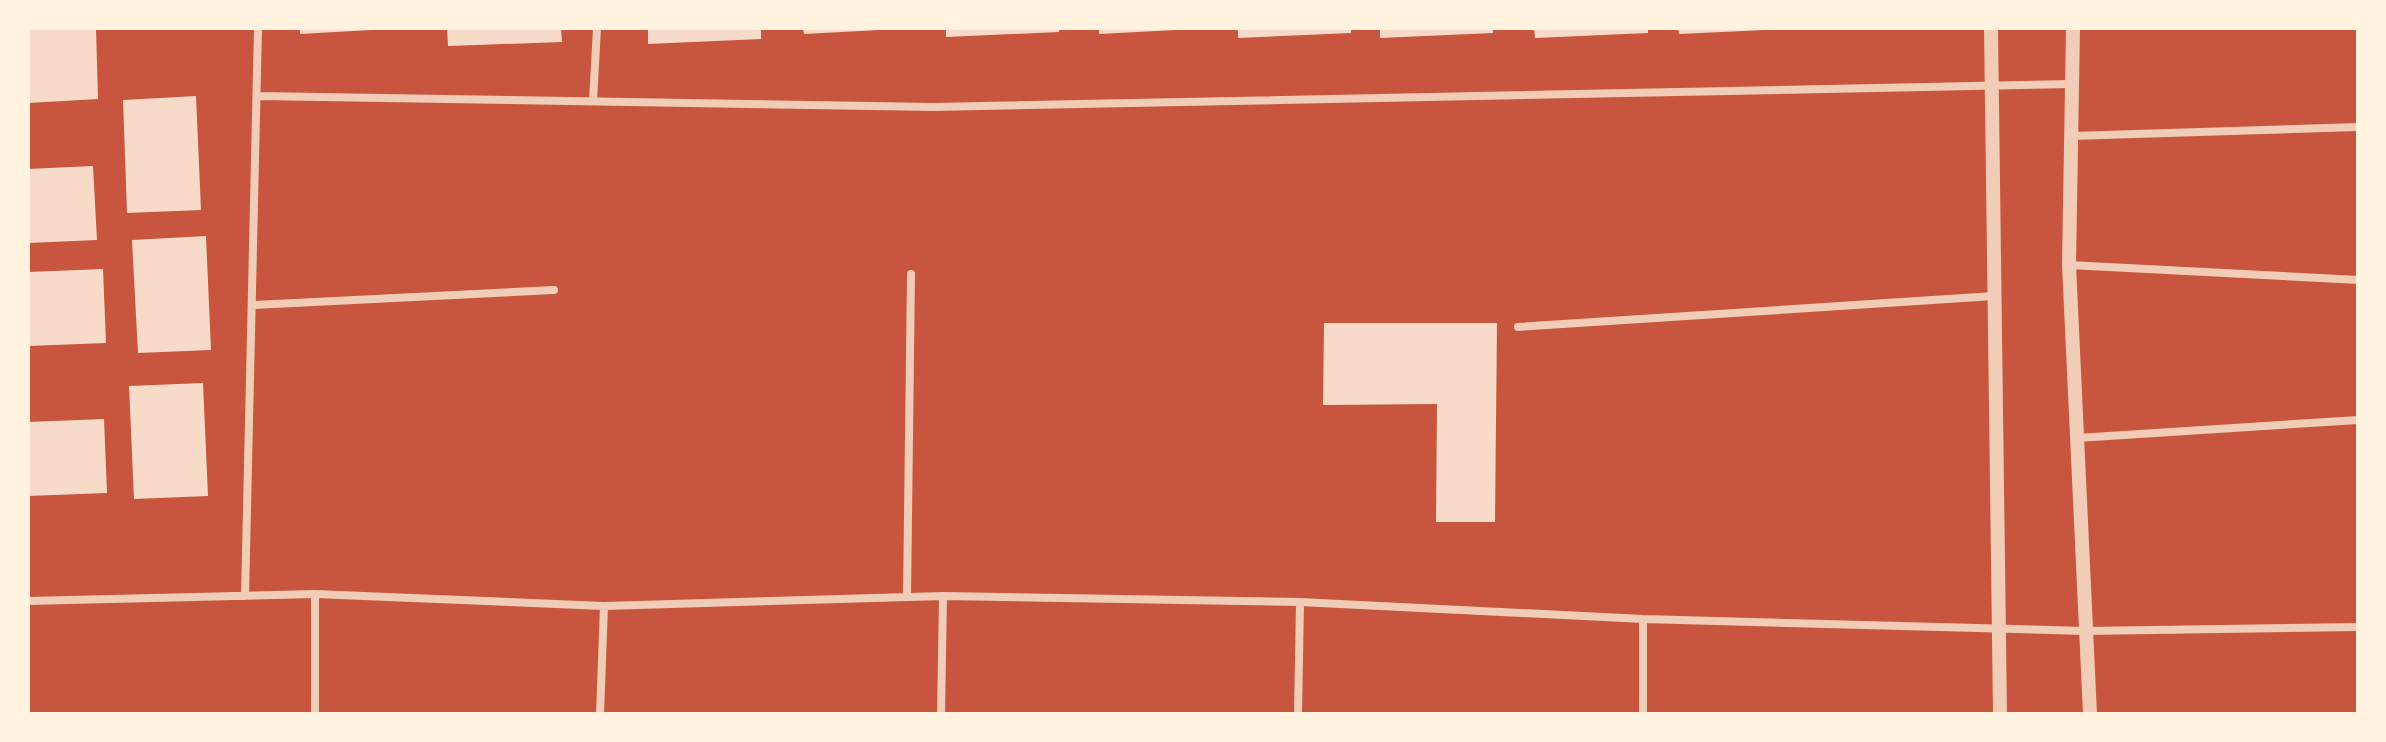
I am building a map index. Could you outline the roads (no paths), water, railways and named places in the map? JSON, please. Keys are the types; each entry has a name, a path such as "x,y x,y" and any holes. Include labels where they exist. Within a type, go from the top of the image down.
{"street":[{"path":"245,596 258,28"},
{"path":"593,101 597,28"},
{"path":"1991,28 2000,714"},
{"path":"2073,28 2069,265 2090,714"},
{"path":"257,96 934,107 2074,84"},
{"path":"2071,136 2358,127"},
{"path":"2069,265 2358,280"},
{"path":"907,597 911,274"},
{"path":"252,305 554,290"},
{"path":"1518,327 1994,296"},
{"path":"2077,438 2358,420"},
{"path":"315,594 315,714"},
{"path":"28,601 315,594 604,606 943,596 1300,602 1643,619 2085,631 2358,627"},
{"path":"941,714 943,596"},
{"path":"1298,714 1300,602"},
{"path":"600,714 604,606"},
{"path":"1643,619 1643,714"}]}
